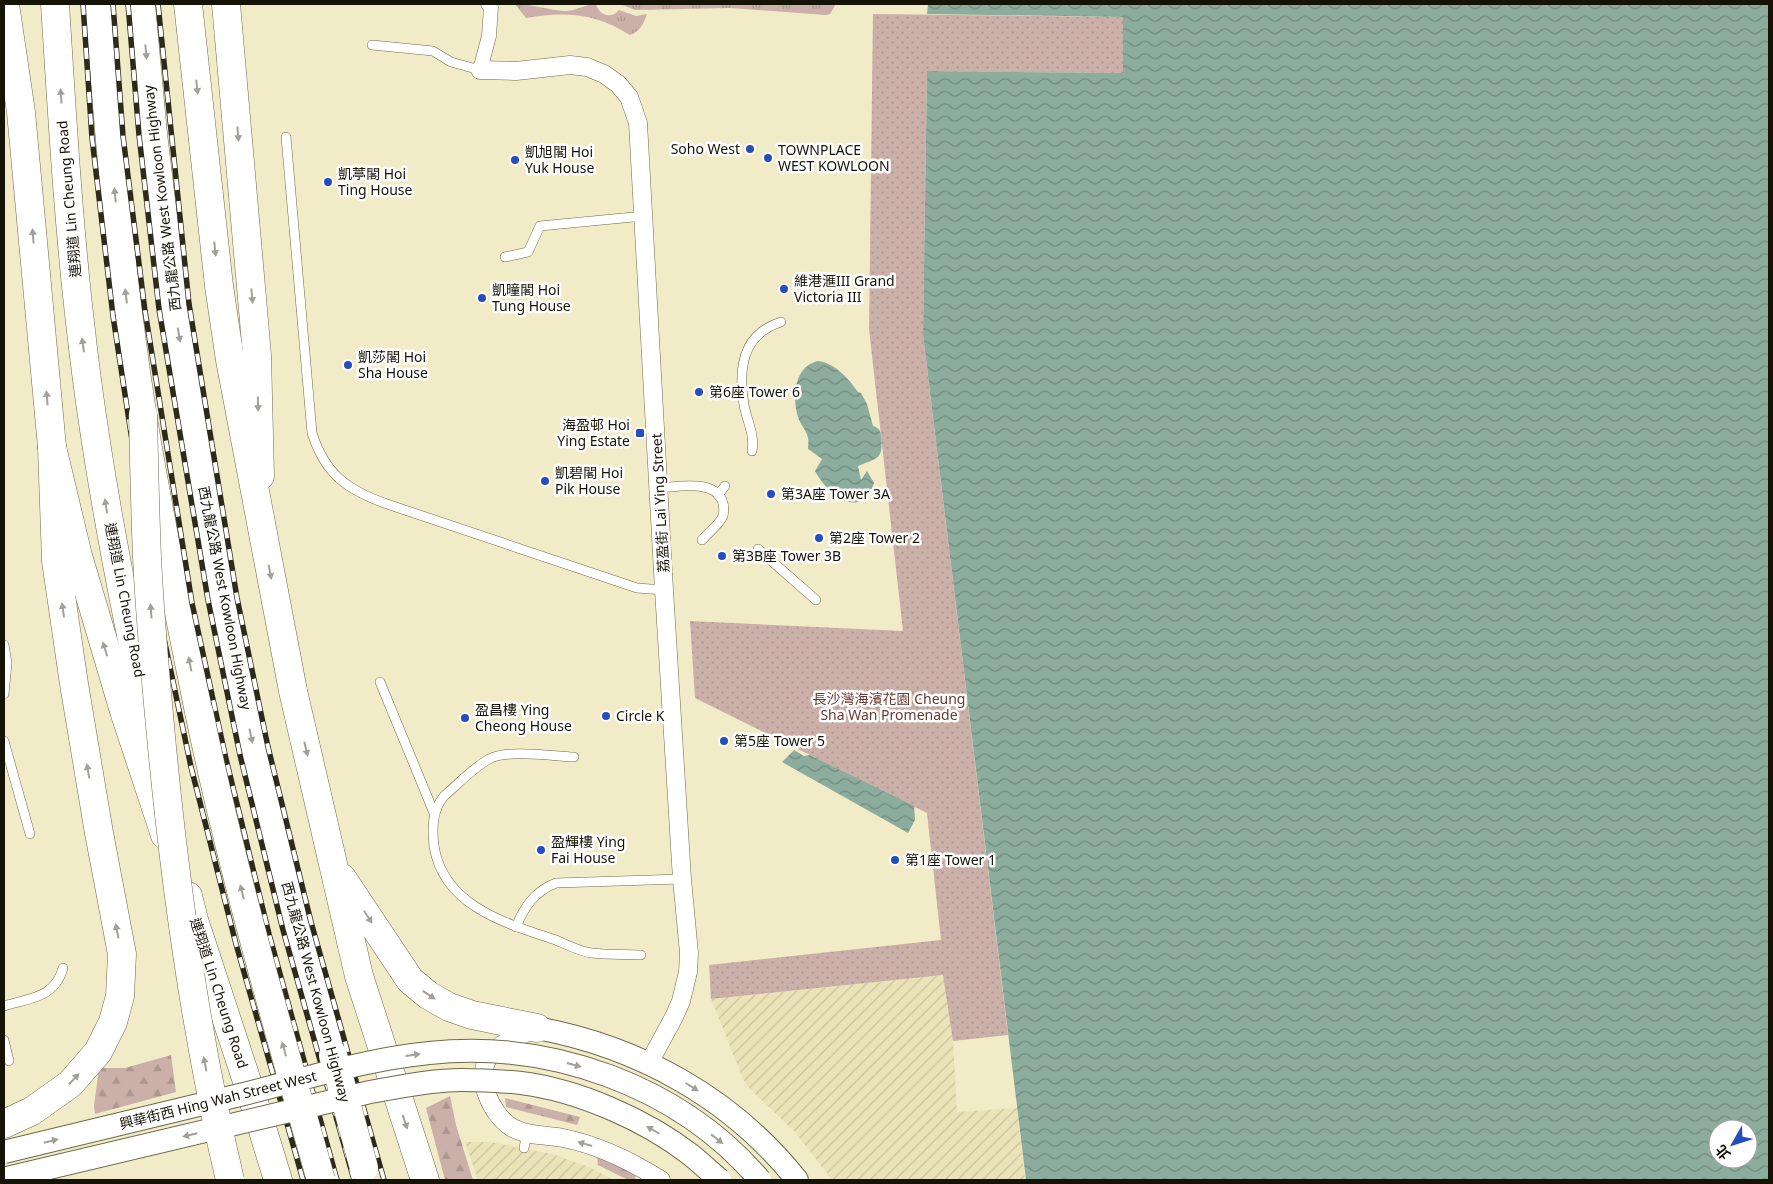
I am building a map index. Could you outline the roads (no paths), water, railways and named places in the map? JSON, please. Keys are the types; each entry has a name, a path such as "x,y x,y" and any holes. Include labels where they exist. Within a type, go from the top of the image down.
{"main road":[{"path":"4,1124 32,1111 70,1084 98,1052 113,1022 120,996 122,954 89,777 56,561 52,447 21,112 5,4"},
{"name":"連翔道 Lin Cheung Road","path":"55,4 69,215 82,342 112,542 146,706 194,920 278,1180"},
{"path":"99,4 108,136 120,243 143,414 178,606 210,764 253,939 321,1180"},
{"name":"西九龍公路 West Kowloon Highway","path":"141,4 153,134 174,306 223,600 254,752 298,927 368,1180"},
{"path":"188,4 219,286 230,360 293,691 358,976 425,1180"},
{"path":"218,4 230,33"},
{"path":"226,4 257,355 261,524"},
{"path":"143,414 147,558 170,833 193,1000 230,1180"},
{"path":"52,447 78,556 124,711 194,920"},
{"path":"332,862 410,980 428,995 449,1007 472,1015 537,1028"}],"street":[{"path":"480,70 489,36 491,7 488,4"},
{"name":"荔盈街 Lai Ying Street","path":"480,70 516,70 570,65 586,67 604,74 618,84 629,96 638,122 664,590 682,879 689,953 688,972 681,1001 650,1063"},
{"path":"661,1180 596,1148 564,1138 525,1141 493,1109 484,1083 484,1069 490,1056 511,1039 537,1028 587,1045 624,1051 675,1076 729,1112 759,1138 797,1180"},
{"name":"興華街西 Hing Wah Street West","path":"4,1152 365,1064 428,1053 508,1052 555,1060 610,1076 640,1088 697,1123 724,1144 760,1180"},
{"name":"興華街西 Hing Wah Street West","path":"5,1179 370,1092 417,1084 459,1080 522,1084 568,1093 629,1117 690,1155 720,1180"}],"lane":[{"path":"372,45 433,51 451,62 480,70"},
{"path":"286,137 312,433 320,455 334,474 352,489 373,499 638,588 664,590"},
{"path":"505,257 528,252 540,226 644,216"},
{"path":"752,451 752,434 744,406 744,361 747,348 754,338 763,330 781,322"},
{"path":"659,488 700,486 713,490 718,494 724,508 725,520 702,540"},
{"path":"718,494 726,486"},
{"path":"758,549 816,600"},
{"path":"4,645 7,663 4,694"},
{"path":"380,682 434,813"},
{"path":"4,741 30,834"},
{"path":"574,757 510,754 490,759 444,796 434,813 432,834 436,856 444,877 458,894 475,908 516,927 590,953 642,955"},
{"path":"516,927 527,905 536,895 545,887 556,883 682,879"},
{"path":"4,1006 43,994 56,984 63,968"},
{"path":"4,1040 9,1061"}],"water":[{"path":"928,4 1769,4 1769,1180 1026,1180 923,335 927,71 1123,73 1123,17 927,14"},
{"path":"818,361 835,368 861,393 867,404 873,426 881,433 882,445 880,454 874,459 858,466 861,480 867,471 874,483 868,495 861,501 852,502 844,500 835,495 820,480 815,471 822,459 808,449 807,435 798,417 795,401 797,384 804,369"},
{"path":"794,750 804,756 810,755 914,806 915,820 908,833 782,762"}],"railway":[{"path":"83,4 92,138 113,316 158,610 191,767 236,944 303,1180"},
{"path":"113,4 123,136 145,311 192,603 226,759 269,934 337,1180"},
{"path":"128,4 139,135 159,309 208,600 240,755 283,930 354,1180"},
{"path":"158,4 189,304 237,598 268,747 311,922 384,1180"}],"place":[{"name":"Soho West","path":"750,149"},
{"name":"TOWNPLACE WEST KOWLOON","path":"768,158"},
{"name":"凱旭閣 Hoi Yuk House","path":"515,160"},
{"name":"凱葶閣 Hoi Ting House","path":"328,182"},
{"name":"維港滙III Grand Victoria III","path":"784,289"},
{"name":"凱曈閣 Hoi Tung House","path":"482,298"},
{"name":"凱莎閣 Hoi Sha House","path":"348,365"},
{"name":"第6座 Tower 6","path":"699,392"},
{"name":"海盈邨 Hoi Ying Estate","path":"640,433"},
{"name":"凱碧閣 Hoi Pik House","path":"545,481"},
{"name":"第3A座 Tower 3A","path":"771,494"},
{"name":"第2座 Tower 2","path":"819,538"},
{"name":"第3B座 Tower 3B","path":"722,556"},
{"name":"Circle K","path":"606,716"},
{"name":"盈昌樓 Ying Cheong House","path":"465,718"},
{"name":"第5座 Tower 5","path":"724,741"},
{"name":"盈輝樓 Ying Fai House","path":"541,850"},
{"name":"第1座 Tower 1","path":"895,860"}],"park label":[{"name":"長沙灣海濱花園 Cheung Sha Wan Promenade","path":"889,708"}]}
